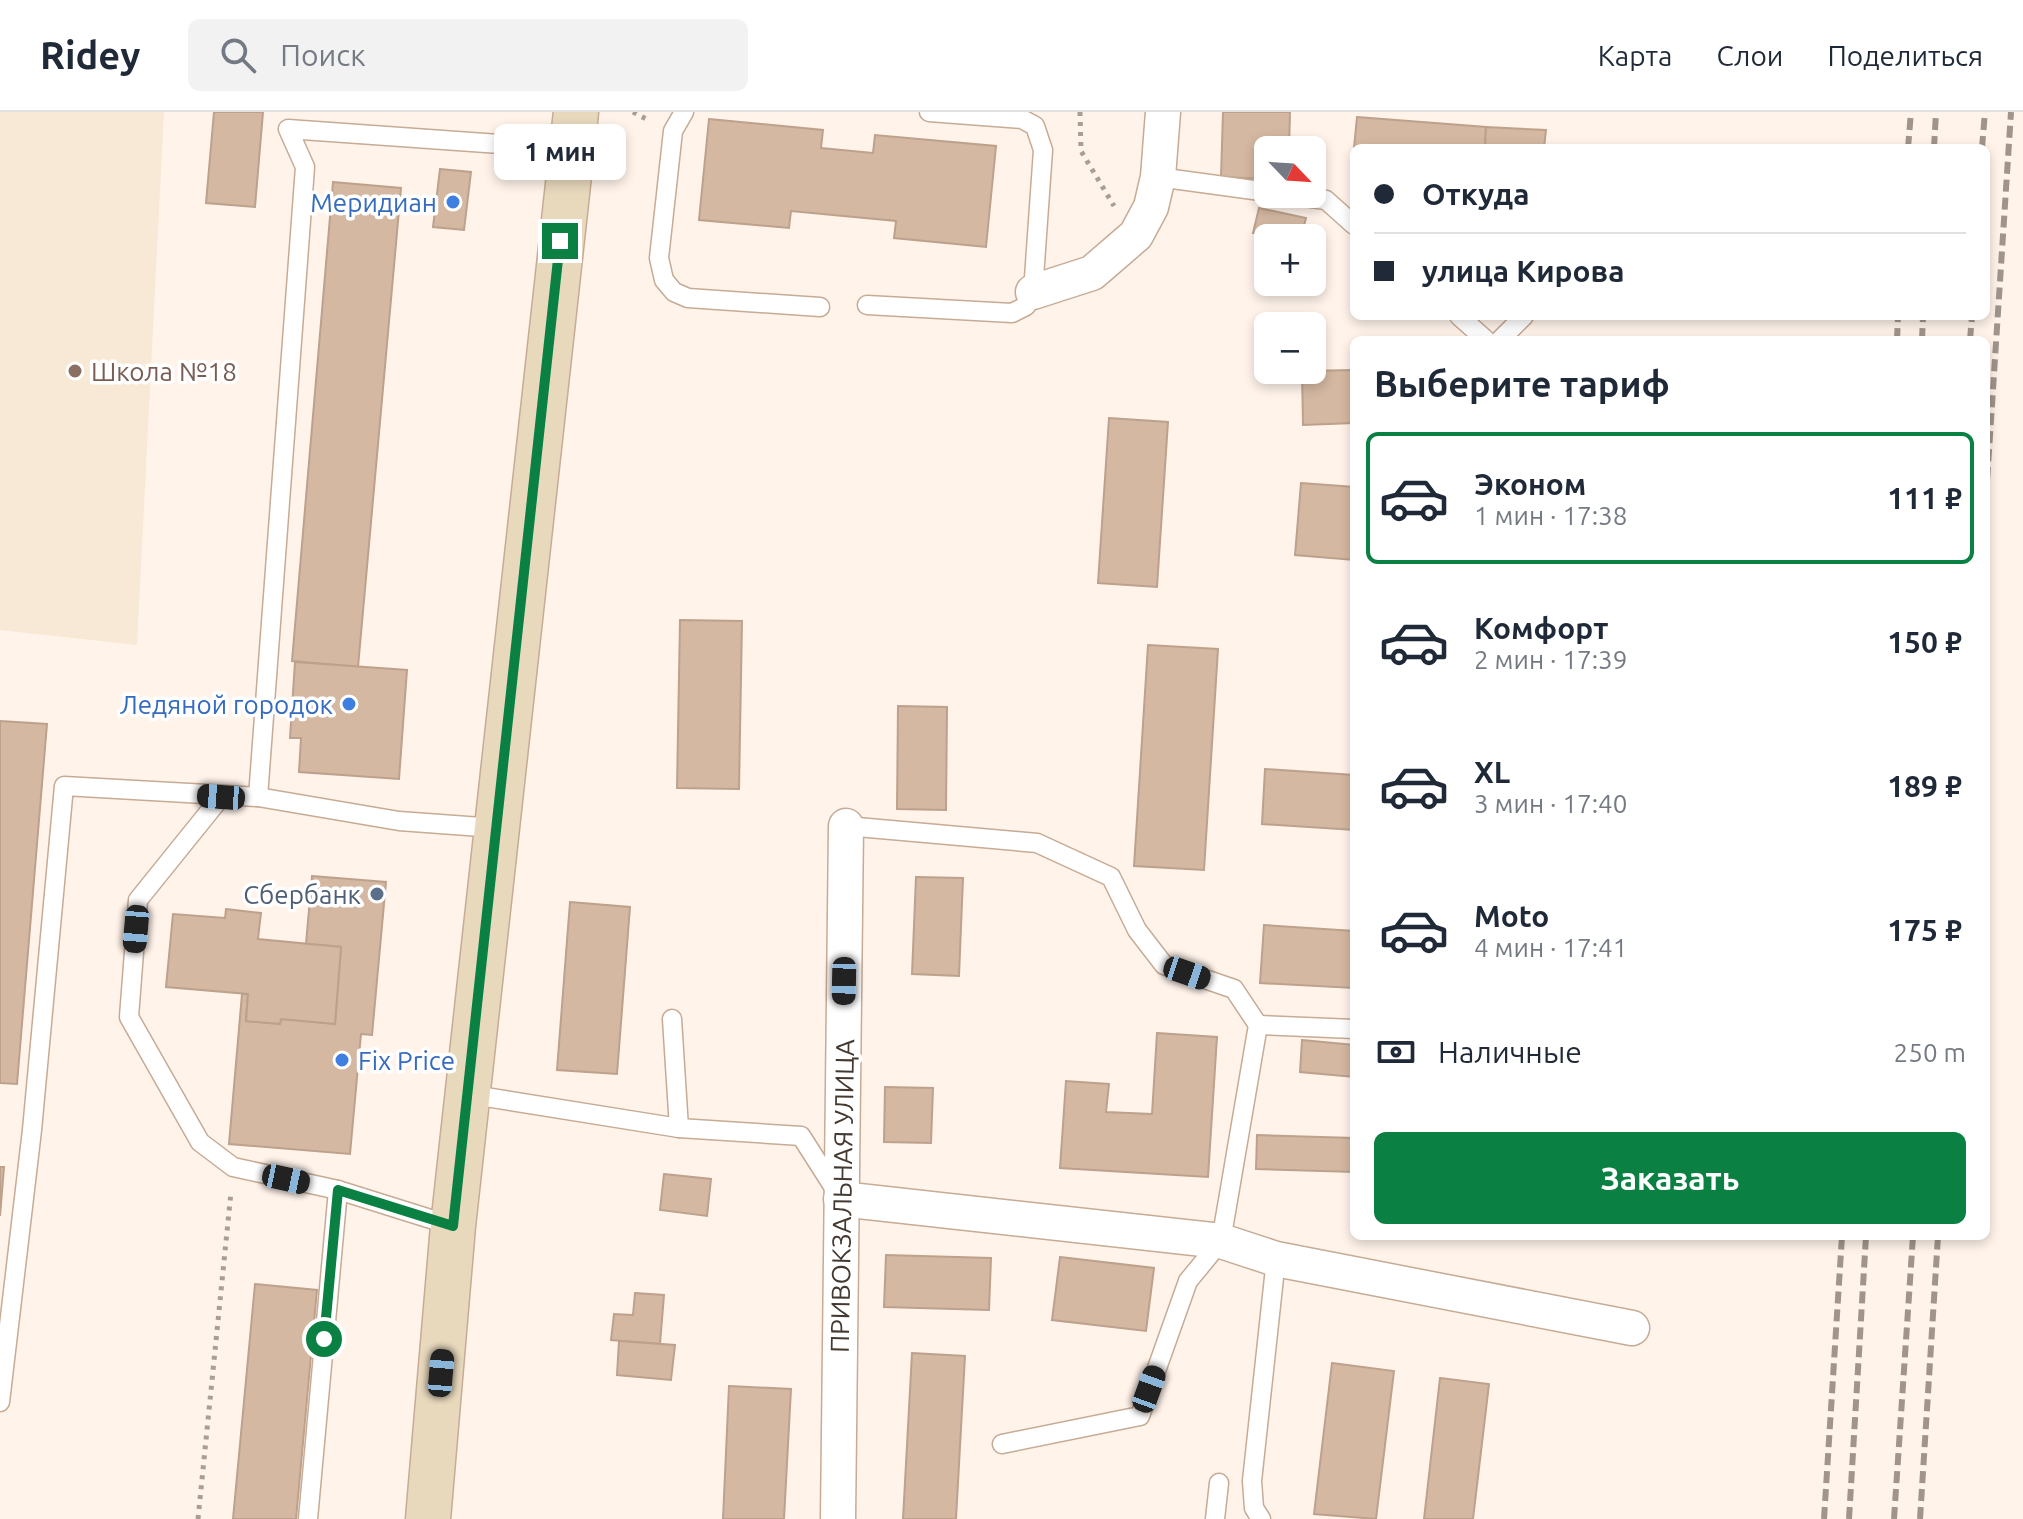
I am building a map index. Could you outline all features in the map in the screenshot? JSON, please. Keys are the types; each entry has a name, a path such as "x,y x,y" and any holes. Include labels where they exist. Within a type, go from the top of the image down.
{"main road":[{"path":"428,1519 453,1226 573,130"}],"street":[{"path":"1033,292 1092,273 1136,235 1151,207 1158,177 1163,112"},
{"name":"ПРИВОКЗАЛЬНАЯ УЛИЦА","path":"838,1519 846,826"},
{"path":"841,1199 1221,1241 1276,1259 1632,1328"}],"lane":[{"path":"684,112 673,131 659,258 664,280 674,292 688,298 820,307"},
{"path":"867,305 1012,313 1026,306 1033,292 1043,150 1035,126 1022,119 929,112"},
{"path":"258,797 305,167 288,121 573,130"},
{"path":"1158,177 1254,190"},
{"path":"1326,200 1350,221"},
{"path":"1464,320 1482,336"},
{"path":"1504,336 1520,320"},
{"path":"0,1402 32,1130 64,786 258,797 399,821 495,828"},
{"path":"221,797 138,900 129,1017 200,1142 233,1167 338,1190 453,1226"},
{"path":"846,826 1037,843 1111,877 1137,930 1164,965 1234,989 1258,1025 1221,1241 1188,1281 1140,1416 1002,1444"},
{"path":"672,1019 679,1128"},
{"path":"1258,1025 1350,1029"},
{"path":"467,1094 679,1128 801,1136 841,1199"},
{"path":"308,1519 338,1190"},
{"path":"1261,1519 1254,1508 1252,1481 1276,1259"},
{"path":"1215,1519 1219,1483"}],"path":[{"path":"1080,112 1081,151 1136,235"},
{"path":"198,1519 233,1167"}],"shaded area":[{"name":"Школа №18","path":"0,112 164,112 137,645 0,630"}],"building":[{"path":"214,112 263,112 255,207 206,203"},
{"path":"1223,112 1290,112 1289,136 1254,136 1254,178 1221,177"},
{"path":"1357,117 1486,127 1485,144 1354,144"},
{"path":"709,119 823,130 821,148 873,153 875,135 996,146 986,247 894,238 896,221 791,211 789,228 699,220"},
{"path":"1486,127 1546,130 1544,144 1485,144"},
{"path":"440,169 471,172 464,230 433,227"},
{"path":"333,182 401,188 358,667 292,661"},
{"path":"1259,208 1306,218 1304,224 1255,224"},
{"path":"1350,370 1350,423 1303,425 1302,384 1326,384 1326,371"},
{"path":"1109,418 1168,422 1157,587 1098,583"},
{"path":"1301,483 1350,487 1350,560 1295,555"},
{"path":"680,620 742,621 739,789 677,788"},
{"path":"1148,645 1218,649 1204,870 1134,866"},
{"name":"Ледяной городок","path":"295,662 407,670 399,779 299,772 301,738 290,738"},
{"path":"898,706 947,707 946,810 897,809"},
{"path":"0,721 47,724 17,1084 0,1083"},
{"path":"1265,769 1350,775 1350,830 1262,824"},
{"path":"312,876 386,882 372,1035 361,1034 350,1154 229,1144 242,994 248,994 246,1021 280,1024 281,1019 335,1024 341,947 306,944"},
{"path":"916,877 963,878 959,976 912,974"},
{"path":"570,902 630,907 617,1074 557,1070"},
{"path":"226,909 261,913 258,939 341,947 335,1024 281,1019 280,1024 246,1021 248,994 166,987 173,914 225,918"},
{"path":"1264,925 1350,931 1350,988 1260,983"},
{"path":"1157,1033 1217,1037 1208,1177 1060,1168 1066,1081 1109,1084 1106,1112 1152,1114"},
{"path":"1302,1040 1350,1045 1350,1077 1300,1072"},
{"path":"885,1087 933,1088 931,1143 884,1142"},
{"path":"1257,1135 1350,1138 1350,1172 1256,1169"},
{"path":"0,1167 4,1167 0,1216"},
{"path":"664,1174 711,1179 707,1216 660,1210"},
{"path":"886,1255 991,1258 989,1310 884,1307"},
{"path":"1060,1257 1154,1268 1146,1331 1052,1320"},
{"path":"255,1284 317,1290 296,1519 233,1519"},
{"path":"635,1293 664,1295 660,1344 611,1340 614,1314 633,1315"},
{"path":"619,1341 675,1345 671,1380 617,1375"},
{"path":"912,1353 965,1356 956,1519 903,1519"},
{"path":"1332,1363 1394,1371 1376,1519 1314,1514"},
{"path":"1440,1378 1489,1384 1473,1519 1424,1519"},
{"path":"729,1386 791,1389 784,1519 723,1519"}],"railway":[{"path":"1908,144 1911,112"},
{"path":"1934,144 1936,112"},
{"path":"1982,144 1985,112"},
{"path":"1990,435 2011,112"},
{"path":"1897,336 1898,320"},
{"path":"1922,336 1923,320"},
{"path":"1970,336 1972,320"},
{"path":"1824,1519 1842,1240"},
{"path":"1849,1519 1866,1240"},
{"path":"1894,1519 1913,1240"},
{"path":"1920,1519 1938,1240"}],"place":[{"name":"Меридиан","path":"453,202"},
{"name":"Школа №18","path":"75,371"},
{"name":"Ледяной городок","path":"349,704"},
{"name":"Сбербанк","path":"377,894"},
{"name":"Fix Price","path":"342,1060"}],"route":[{"path":"324,1339 338,1190 453,1226 560,241"}]}
